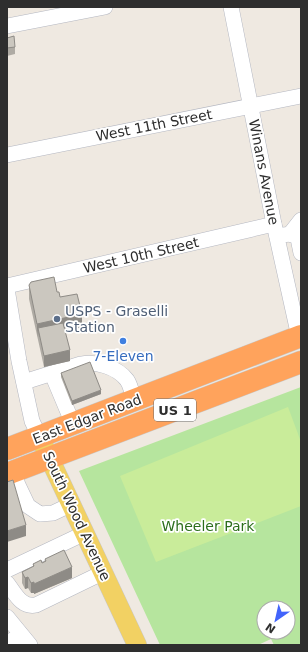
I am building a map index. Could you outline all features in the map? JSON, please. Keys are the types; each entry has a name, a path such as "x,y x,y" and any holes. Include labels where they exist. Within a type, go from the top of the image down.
{"highway":[{"name":"East Edgar Road","path":"7,449 40,438 300,337"},
{"name":"East Edgar Road","path":"10,473 301,362"}],"main road":[{"name":"South Wood Avenue","path":"40,438 137,645"}],"street":[{"path":"7,26 106,7"},
{"name":"Winans Avenue","path":"231,7 251,105 290,238 300,337"},
{"name":"West 11th Street","path":"7,155 301,96"},
{"path":"290,238 301,220"},
{"name":"West 10th Street","path":"7,286 290,238"},
{"name":"South Wood Avenue","path":"7,290 32,421 40,438"},
{"path":"24,382 90,362 110,368 126,379 134,401"},
{"path":"52,374 73,424"},
{"path":"10,473 18,485 28,506 40,514 53,513 72,504"},
{"path":"64,592 53,590 32,599 27,597 15,579 13,567 85,533"},
{"path":"7,583 25,605 30,606 36,605 104,572"},
{"path":"7,617 26,640"},
{"path":"7,643 26,640"}],"green space":[{"name":"Wheeler Park","path":"301,387 301,645 274,645 272,640 296,640 296,600 256,600 256,640 269,640 258,645 160,645 79,471"},
{"path":"288,407 301,442 301,506 156,562 120,476"}],"building":[{"path":"14,36 15,47 7,48 7,38"},
{"path":"54,277 57,292 59,292 60,297 77,294 82,314 37,324 29,285 31,282"},
{"path":"63,323 70,350 44,356 38,328"},
{"path":"90,362 101,390 72,401 61,373"},
{"path":"13,480 26,525 7,531 7,482"},
{"path":"64,550 72,567 34,584 34,582 31,583 28,577 25,578 22,572 34,566 33,564 41,560 42,563 46,561 45,559"}],"place":[{"name":"USPS - Graselli Station","path":"57,319"},
{"name":"7-Eleven","path":"123,341"}]}
